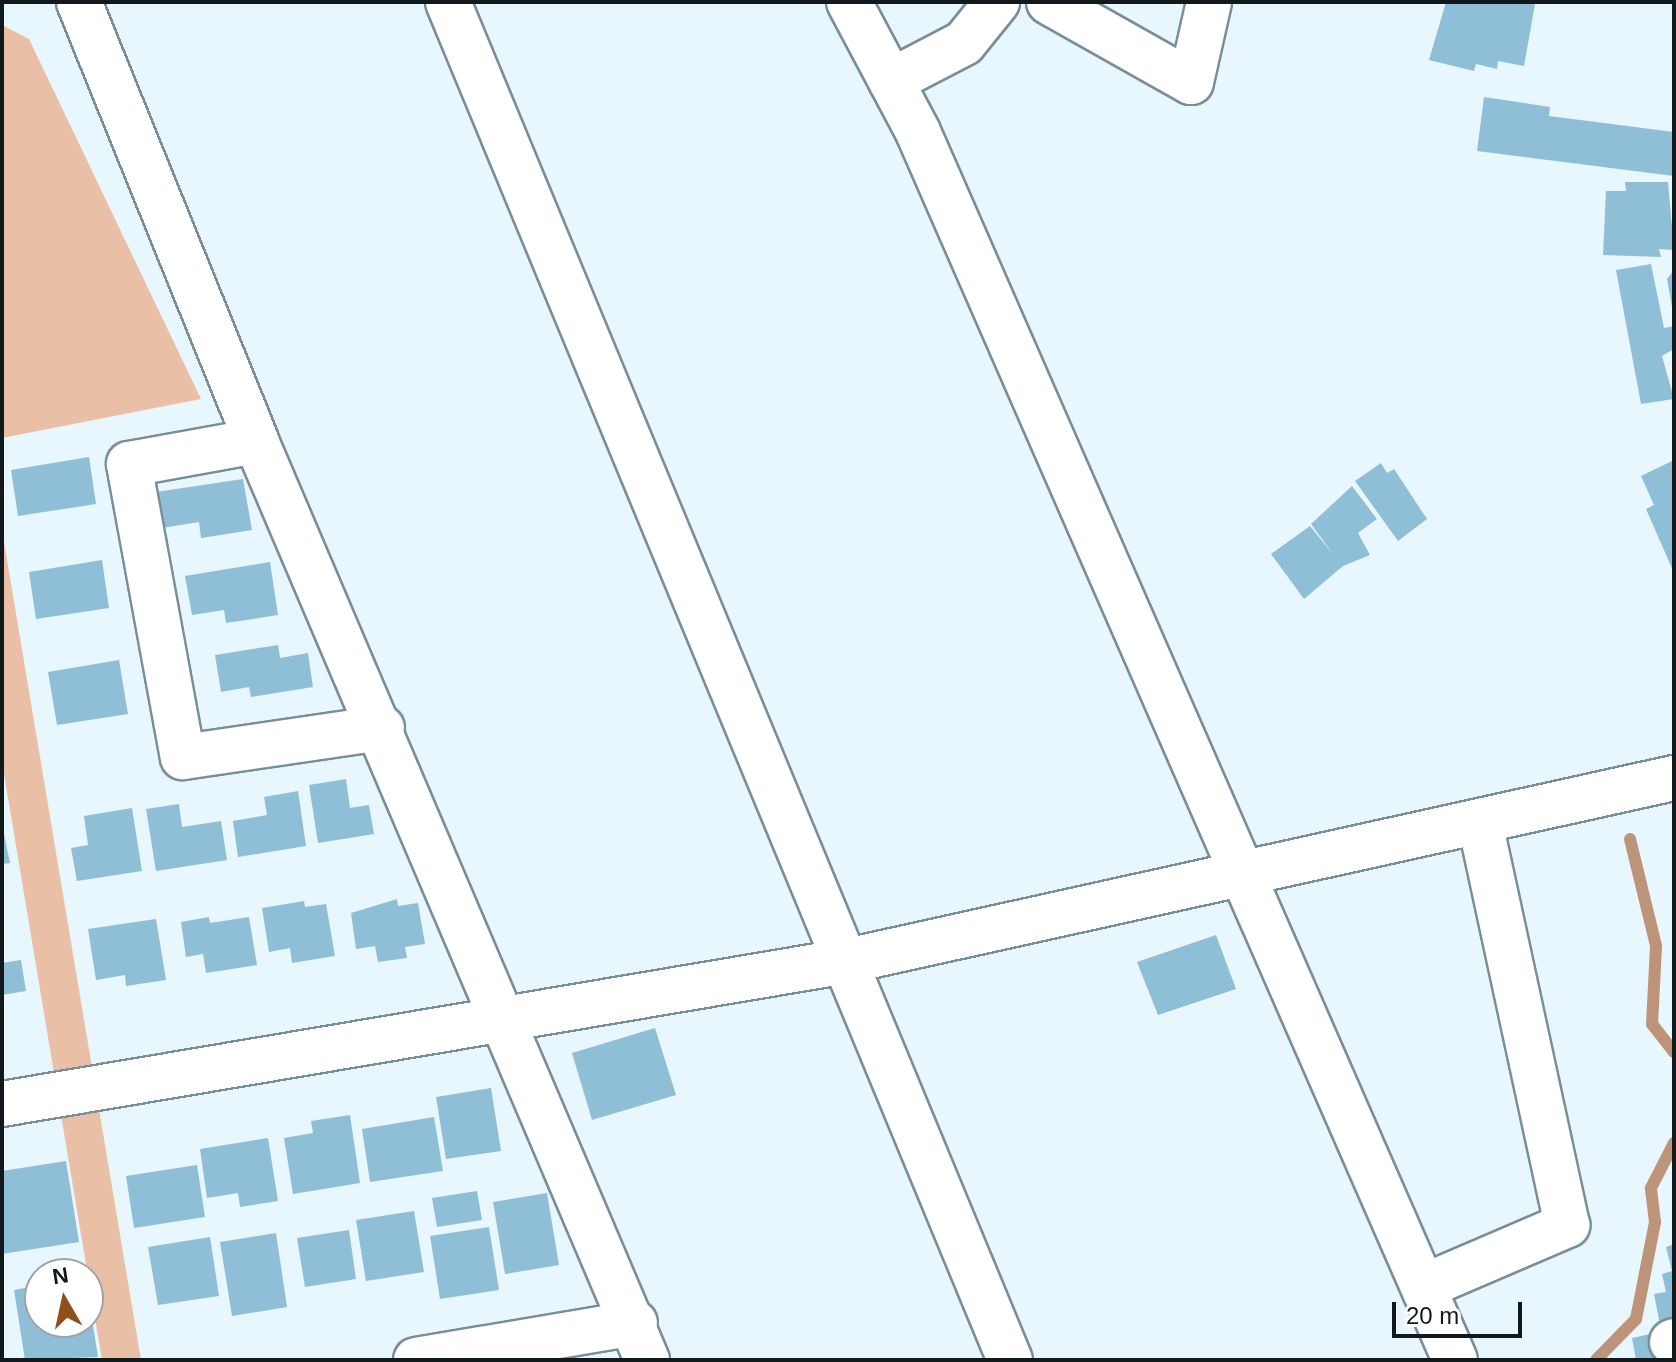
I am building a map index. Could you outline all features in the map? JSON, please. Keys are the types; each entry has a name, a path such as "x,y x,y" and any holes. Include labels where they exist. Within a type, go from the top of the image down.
{"street":[{"path":"448,2 1010,1360"},
{"path":"849,2 891,81 1240,875 1425,1286 1455,1360"},
{"path":"891,81 964,43 997,2"},
{"path":"1049,2 1191,82 1209,2"},
{"path":"83,3 256,441 382,728 641,1342 416,1360"},
{"path":"256,441 129,464 183,757 382,728"},
{"path":"2,1104 505,1023 847,961 1674,778"},
{"path":"1425,1286 1567,1225 1480,821"}],"shaded area":[{"path":"2,25 29,39 201,399 2,438"},
{"path":"2,530 141,1360 102,1360 98,1338 104,1338 104,1258 85,1258 2,762"}],"building":[{"path":"1446,2 1535,4 1524,66 1498,61 1497,69 1476,64 1474,71 1429,60"},
{"path":"1484,97 1550,107 1549,116 1674,132 1674,176 1477,151"},
{"path":"1625,182 1668,182 1674,250 1659,249 1661,257 1603,255 1606,191 1626,191"},
{"path":"1651,264 1664,328 1674,326 1674,349 1662,356 1674,399 1641,404 1616,270"},
{"path":"1674,270 1674,307 1672,307 1667,279"},
{"path":"89,457 96,504 18,516 11,470"},
{"path":"1674,460 1674,573 1646,509 1654,505 1641,476"},
{"path":"1381,463 1387,473 1394,469 1427,519 1398,541 1355,481"},
{"path":"243,479 252,530 201,538 199,522 162,528 156,492"},
{"path":"1352,486 1377,519 1358,533 1370,555 1343,566 1304,599 1271,554 1310,526 1333,554 1311,524"},
{"path":"102,560 109,608 36,619 29,572"},
{"path":"270,562 278,615 226,623 224,610 192,615 185,576"},
{"path":"278,645 280,658 308,653 313,687 251,697 249,687 221,692 215,655"},
{"path":"119,660 128,714 57,725 48,672"},
{"path":"346,779 350,808 369,805 374,834 318,843 309,785"},
{"path":"298,791 306,846 238,857 233,821 267,815 264,797"},
{"path":"179,804 182,827 221,821 227,860 156,871 146,809"},
{"path":"132,808 142,871 77,881 71,848 88,845 84,816"},
{"path":"2,824 10,863 2,864"},
{"path":"397,899 398,906 418,903 425,944 405,947 407,958 378,962 375,946 356,949 351,913"},
{"path":"304,901 305,907 326,904 335,956 292,963 290,948 269,952 262,908"},
{"path":"209,917 210,923 249,917 257,965 206,973 203,954 186,957 181,922"},
{"path":"156,919 166,980 126,986 125,975 96,980 88,929"},
{"path":"1216,935 1236,989 1158,1015 1137,962"},
{"path":"21,960 26,991 2,995 2,963"},
{"path":"655,1028 676,1095 592,1120 572,1053"},
{"path":"491,1088 501,1151 446,1159 436,1097"},
{"path":"350,1115 360,1183 293,1194 284,1138 313,1133 311,1121"},
{"path":"434,1117 443,1171 370,1182 362,1129"},
{"path":"268,1138 278,1201 240,1207 238,1193 207,1198 200,1149"},
{"path":"66,1161 79,1242 2,1254 2,1171"},
{"path":"197,1165 205,1217 134,1228 126,1176"},
{"path":"477,1191 482,1220 437,1227 432,1198"},
{"path":"547,1193 559,1265 505,1274 493,1202"},
{"path":"414,1211 424,1272 366,1281 356,1220"},
{"path":"489,1227 499,1290 440,1299 430,1236"},
{"path":"349,1230 356,1279 305,1287 297,1238"},
{"path":"276,1233 287,1307 232,1316 220,1242"},
{"path":"210,1237 219,1296 158,1305 148,1247"},
{"path":"1674,1244 1674,1323 1660,1325 1654,1294 1666,1292 1662,1274 1672,1271 1666,1247"},
{"path":"24,1288 24,1338 95,1338 98,1357 25,1360 14,1290"},
{"path":"1664,1331 1665,1360 1636,1360 1632,1338"}],"waterway":[{"path":"1630,839 1656,946 1652,1024 1674,1052"},
{"path":"1596,1360 1636,1319 1655,1222 1651,1188 1674,1143"}]}
